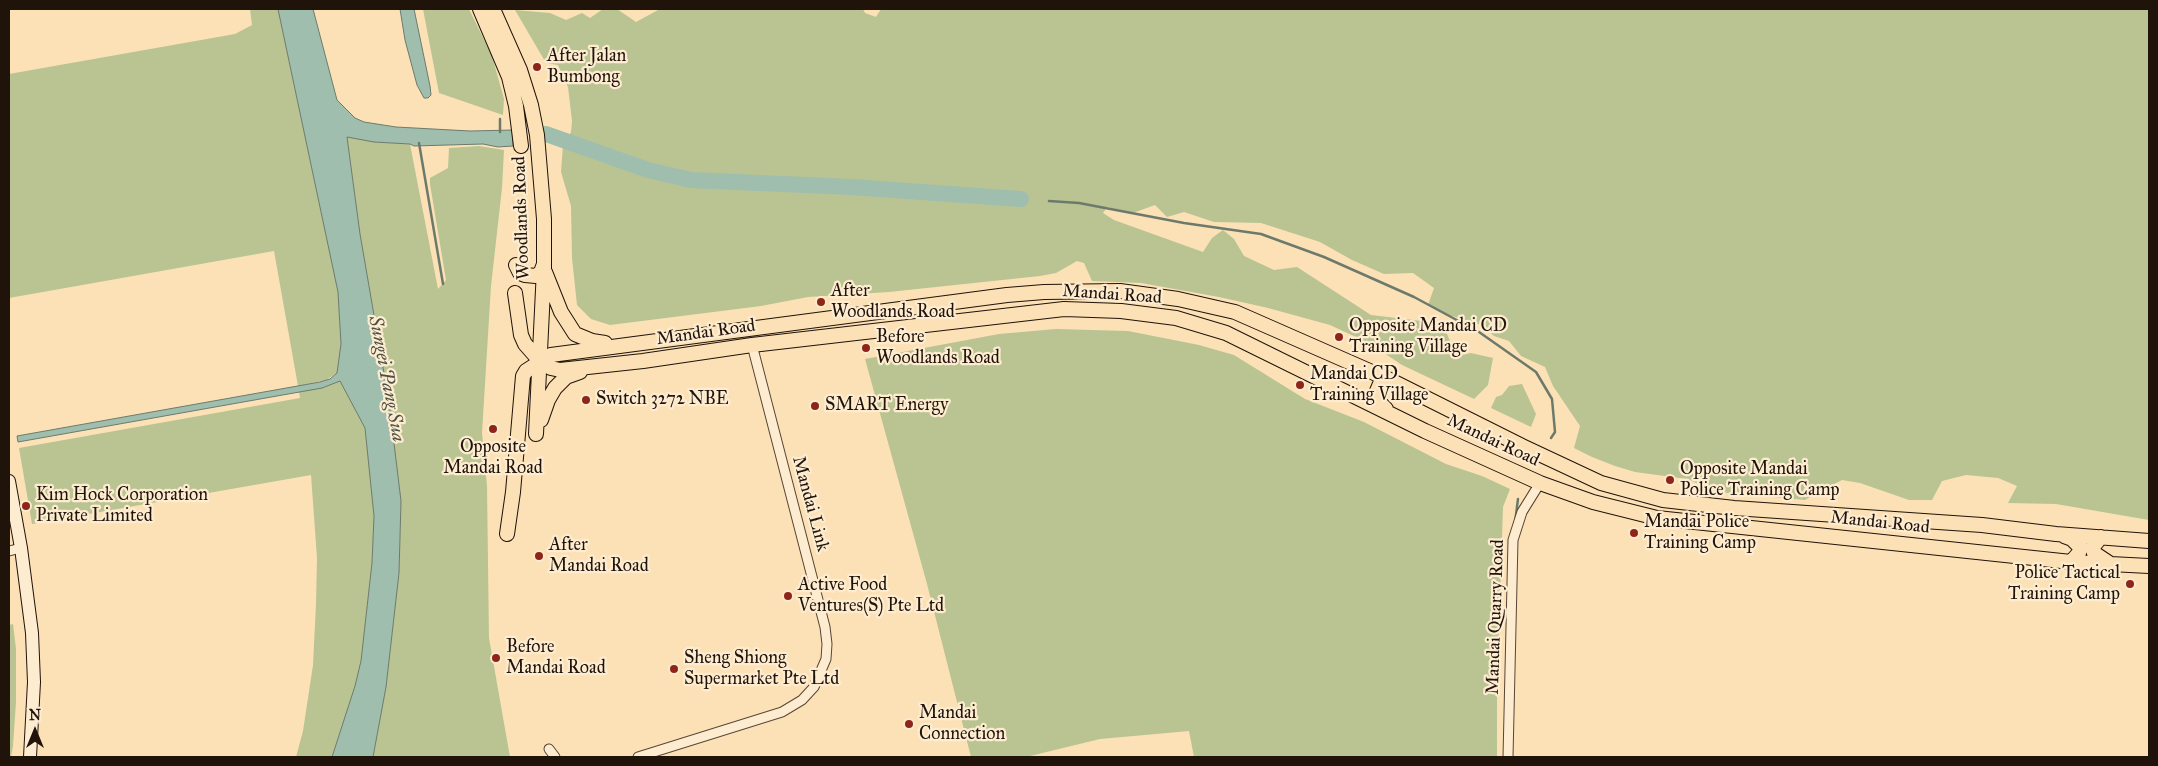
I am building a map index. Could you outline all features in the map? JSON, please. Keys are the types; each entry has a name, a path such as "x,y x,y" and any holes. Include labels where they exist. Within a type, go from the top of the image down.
{"main road":[{"name":"Woodlands Road","path":"480,9 509,77 521,146"},
{"name":"Woodlands Road","path":"493,9 520,70 536,124 544,219 544,267 536,434 551,394 566,377"},
{"path":"516,266 520,273 536,276 544,267"},
{"path":"544,267 560,312 576,334 592,341 620,345"},
{"name":"Mandai Road","path":"620,345 1044,292 1120,291 1178,299 1235,312 1390,380 1522,446 1602,483 1663,500 1782,512 1982,525 2056,534 2149,541"},
{"path":"514,293 521,335 529,351 540,361 551,368 560,370 603,366"},
{"path":"916,307 932,313 935,323"},
{"name":"Mandai Road","path":"603,366 752,345 1064,309 1121,311 1176,318 1226,333 1540,483 1594,502 1657,518 2071,562 2149,566"},
{"path":"507,534 514,492 522,382 526,371 551,355 620,345"},
{"path":"537,410 546,390 554,383 566,377 603,366"},
{"path":"1388,412 1376,398 1380,384 1390,380"},
{"path":"2056,534 2072,539 2080,547 2079,553 2071,562"},
{"path":"2101,537 2092,548 2094,554 2112,564"}],"street":[{"name":"Mandai Link","path":"638,757 782,712 802,700 814,686 826,659 828,644 825,627 752,345"},
{"path":"9,481 15,549 32,633 34,682 30,757"},
{"name":"Mandai Quarry Road","path":"1508,757 1514,540 1522,512 1540,483"},
{"path":"549,749 555,757"}],"green space":[{"path":"250,9 278,9 338,292 341,344 337,373 326,380 298,386 274,251 9,298 9,74 235,34 252,25"},
{"path":"423,9 469,9 492,56 504,99 503,115 439,93"},
{"path":"603,9 617,9 636,22 660,9 863,9 865,13 876,17 881,9 2149,9 2149,520 2056,504 2008,503 2017,486 1998,478 1966,475 1942,481 1932,500 1909,500 1860,483 1842,480 1805,500 1717,492 1687,479 1635,472 1615,466 1574,448 1580,426 1553,386 1545,367 1521,356 1509,341 1494,336 1481,325 1449,315 1428,305 1434,288 1413,273 1384,274 1352,260 1320,242 1261,223 1214,222 1184,212 1167,217 1155,205 1133,213 1107,207 1103,213 1114,220 1203,252 1212,238 1223,230 1234,239 1244,256 1274,270 1297,267 1371,315 1430,322 1447,334 1456,356 1471,353 1493,358 1488,385 1474,399 1402,365 1369,343 1330,325 1219,297 1141,283 1092,281 1084,263 1077,261 1056,273 1040,276 889,292 808,297 761,306 610,325 591,319 577,305 572,258 571,206 561,172 563,145 571,132 572,121 568,87 558,65 546,63 515,10 550,13 566,20 582,13 590,18"},
{"path":"347,136 374,142 410,144 438,289 446,280 430,178 448,168 449,148 479,146 504,150 502,188 491,286 482,433 487,486 489,638 510,757 373,757 386,687 399,573 401,501 389,402 360,234"},
{"path":"1056,329 1128,331 1199,345 1234,355 1305,399 1364,422 1446,464 1482,476 1510,489 1503,507 1497,691 1497,757 1194,757 1189,731 1100,739 1026,757 971,757 927,584 865,359 999,334"},
{"path":"340,380 365,428 374,516 372,563 361,661 332,757 296,757 303,731 313,665 317,558 311,475 32,524 19,448 300,398 299,392 327,386"},
{"path":"1522,384 1536,414 1531,427 1491,408 1496,397 1502,395 1509,386"},
{"path":"13,624 16,649 16,702 13,746 11,757 9,757 9,625"}],"shaded area":[{"path":"278,9 313,9 337,100 355,118 364,122 396,127 470,131 513,130 513,146 498,147 483,144 414,146 347,137 360,234 389,402 401,501 399,573 386,687 373,757 332,757 361,661 372,563 374,516 365,428 340,381 322,388 18,442 17,436 320,382 330,379 337,373 341,344 338,292"},
{"path":"400,9 414,9 430,86 431,95 428,98 424,98 417,85 405,40"}],"waterway":[{"path":"500,119 500,132"},
{"path":"546,134 648,170 691,180 851,187 1021,199"},
{"path":"419,143 443,284"},
{"path":"1049,201 1079,203 1184,223 1261,234 1324,257 1414,297 1479,332 1536,372 1552,399 1555,432 1551,438"},
{"path":"1515,523 1518,499"}],"place":[{"name":"After Jalan Bumbong","path":"537,67"},
{"name":"After Woodlands Road","path":"821,302"},
{"name":"Opposite Mandai CD Training Village","path":"1339,337"},
{"name":"Before Woodlands Road","path":"866,348"},
{"name":"Mandai CD Training Village","path":"1300,385"},
{"name":"Switch 3272 NBE","path":"586,400"},
{"name":"SMART Energy","path":"815,406"},
{"name":"Opposite Mandai Road","path":"493,429"},
{"name":"Opposite Mandai Police Training Camp","path":"1670,480"},
{"name":"Kim Hock Corporation Private Limited","path":"26,506"},
{"name":"Mandai Police Training Camp","path":"1634,533"},
{"name":"After Mandai Road","path":"539,556"},
{"name":"Police Tactical Training Camp","path":"2130,584"},
{"name":"Active Food Ventures(S) Pte Ltd","path":"788,596"},
{"name":"Before Mandai Road","path":"496,658"},
{"name":"Sheng Shiong Supermarket Pte Ltd","path":"674,669"},
{"name":"Mandai Connection","path":"909,724"}],"water label":[{"name":"Sungei Pang Sua","path":"386,379"}]}
